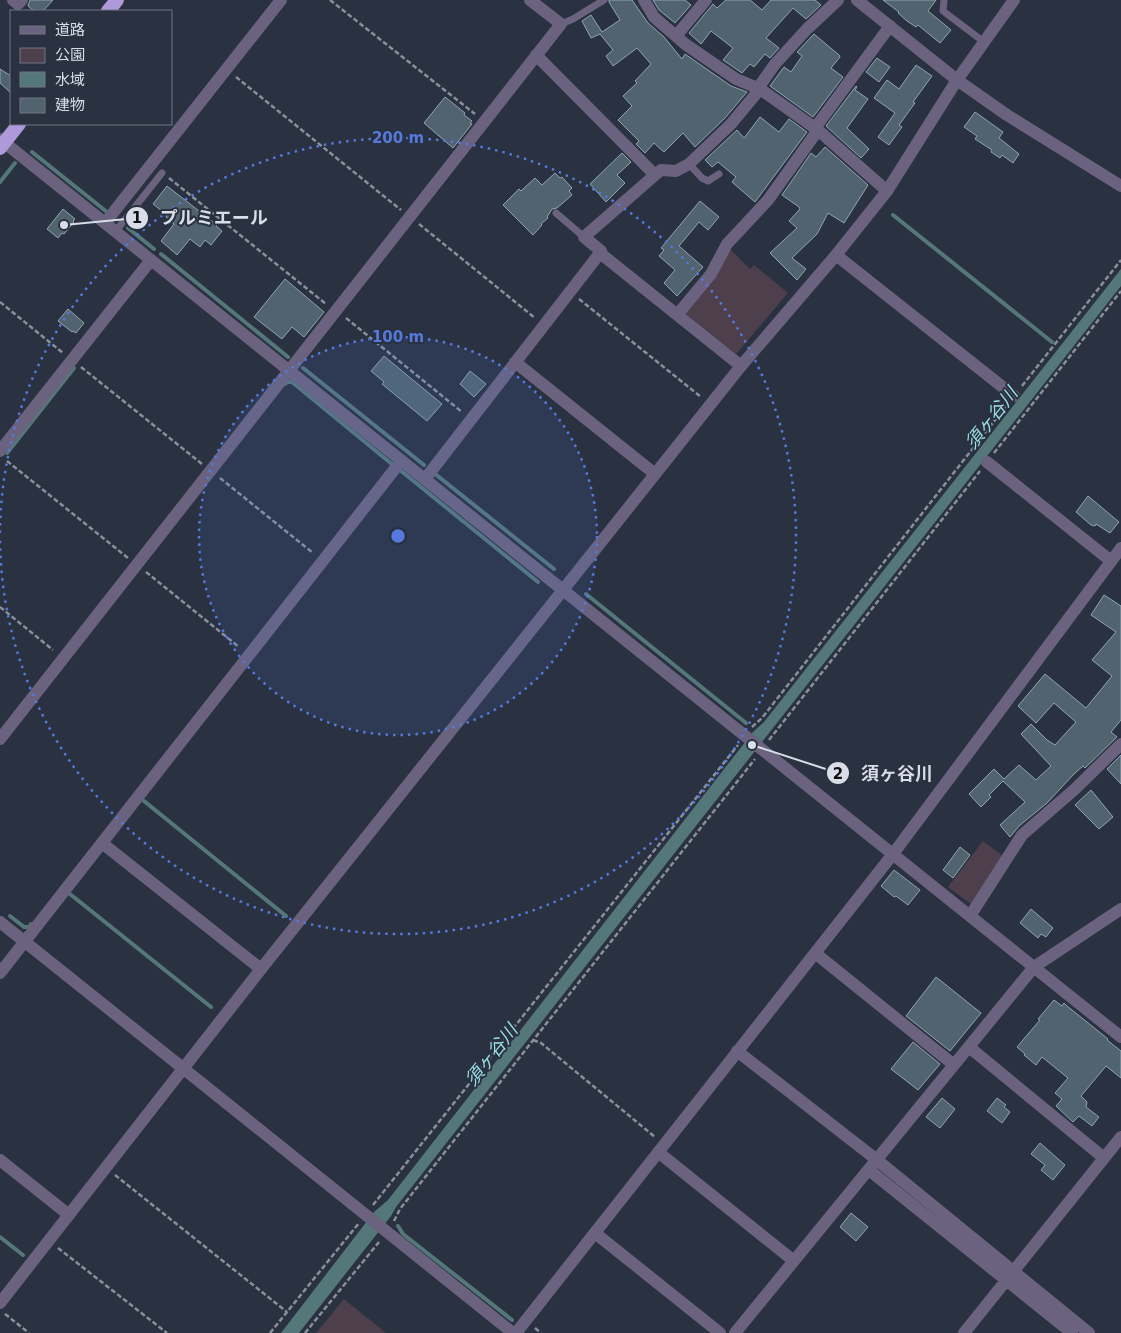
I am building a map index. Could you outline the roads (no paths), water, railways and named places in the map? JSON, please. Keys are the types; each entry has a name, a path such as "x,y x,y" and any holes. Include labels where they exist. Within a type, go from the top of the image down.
{"highway":[{"path":"109,10 117,0"},
{"path":"1,143 18,125"}],"street":[{"path":"13,0 18,4 22,0"},
{"path":"110,228 226,69 281,0"},
{"path":"0,739 561,24 530,0"},
{"path":"644,0 654,17 685,44 736,79 759,89 817,129 887,191"},
{"path":"676,36 706,0"},
{"path":"741,366 600,253 602,252 584,237 661,170 676,171 689,164 731,124 759,89 775,64 807,29 838,0"},
{"path":"857,0 957,80 1007,115 1121,186"},
{"path":"0,1303 261,969 741,366 836,255 887,191 957,80 1014,0"},
{"path":"678,315 711,274 727,244 768,200 890,26"},
{"path":"536,55 655,175"},
{"path":"1,143 151,260 1121,1037"},
{"path":"424,479 600,253"},
{"path":"836,255 1014,396"},
{"path":"0,451 151,260"},
{"path":"515,362 655,474"},
{"path":"0,973 401,460"},
{"path":"987,462 1111,561"},
{"path":"0,922 515,1333 893,854 1121,548"},
{"path":"970,916 1022,835 1121,744"},
{"path":"102,843 261,969"},
{"path":"735,1333 1034,967 1121,909"},
{"path":"815,953 954,1065"},
{"path":"969,1047 1104,1158"},
{"path":"738,1052 1010,1276 1089,1333"},
{"path":"964,1333 1121,1137"},
{"path":"661,1148 794,1261"},
{"path":"0,1160 69,1215"},
{"path":"595,1233 720,1333"},
{"path":"1010,1276 1072,1333"}],"lane":[{"path":"561,24 604,0"},
{"path":"944,0 943,11 984,42"},
{"path":"689,164 702,178 708,181 719,174"},
{"path":"110,228 162,173"},
{"path":"556,214 584,237"}],"water":[{"path":"1121,269 1121,286 396,1207 391,1216 299,1333 281,1333 374,1212 388,1200 753,732 764,722"}],"waterway":[{"path":"32,152 107,212"},
{"path":"0,182 15,163"},
{"path":"893,215 1052,342"},
{"path":"128,228 154,249"},
{"path":"161,254 288,357"},
{"path":"7,453 74,368"},
{"path":"303,368 424,465"},
{"path":"285,384 292,382 393,465"},
{"path":"400,470 538,582"},
{"path":"434,473 554,569"},
{"path":"586,594 746,723"},
{"path":"144,801 286,916"},
{"path":"70,894 211,1007"},
{"path":"10,916 24,927 29,927 31,924"},
{"path":"398,1226 403,1234 512,1320"},
{"path":"0,1237 23,1255"}],"place":[{"name":"プルミエール","path":"64,225"},
{"name":"須ヶ谷川","path":"752,745"}]}
